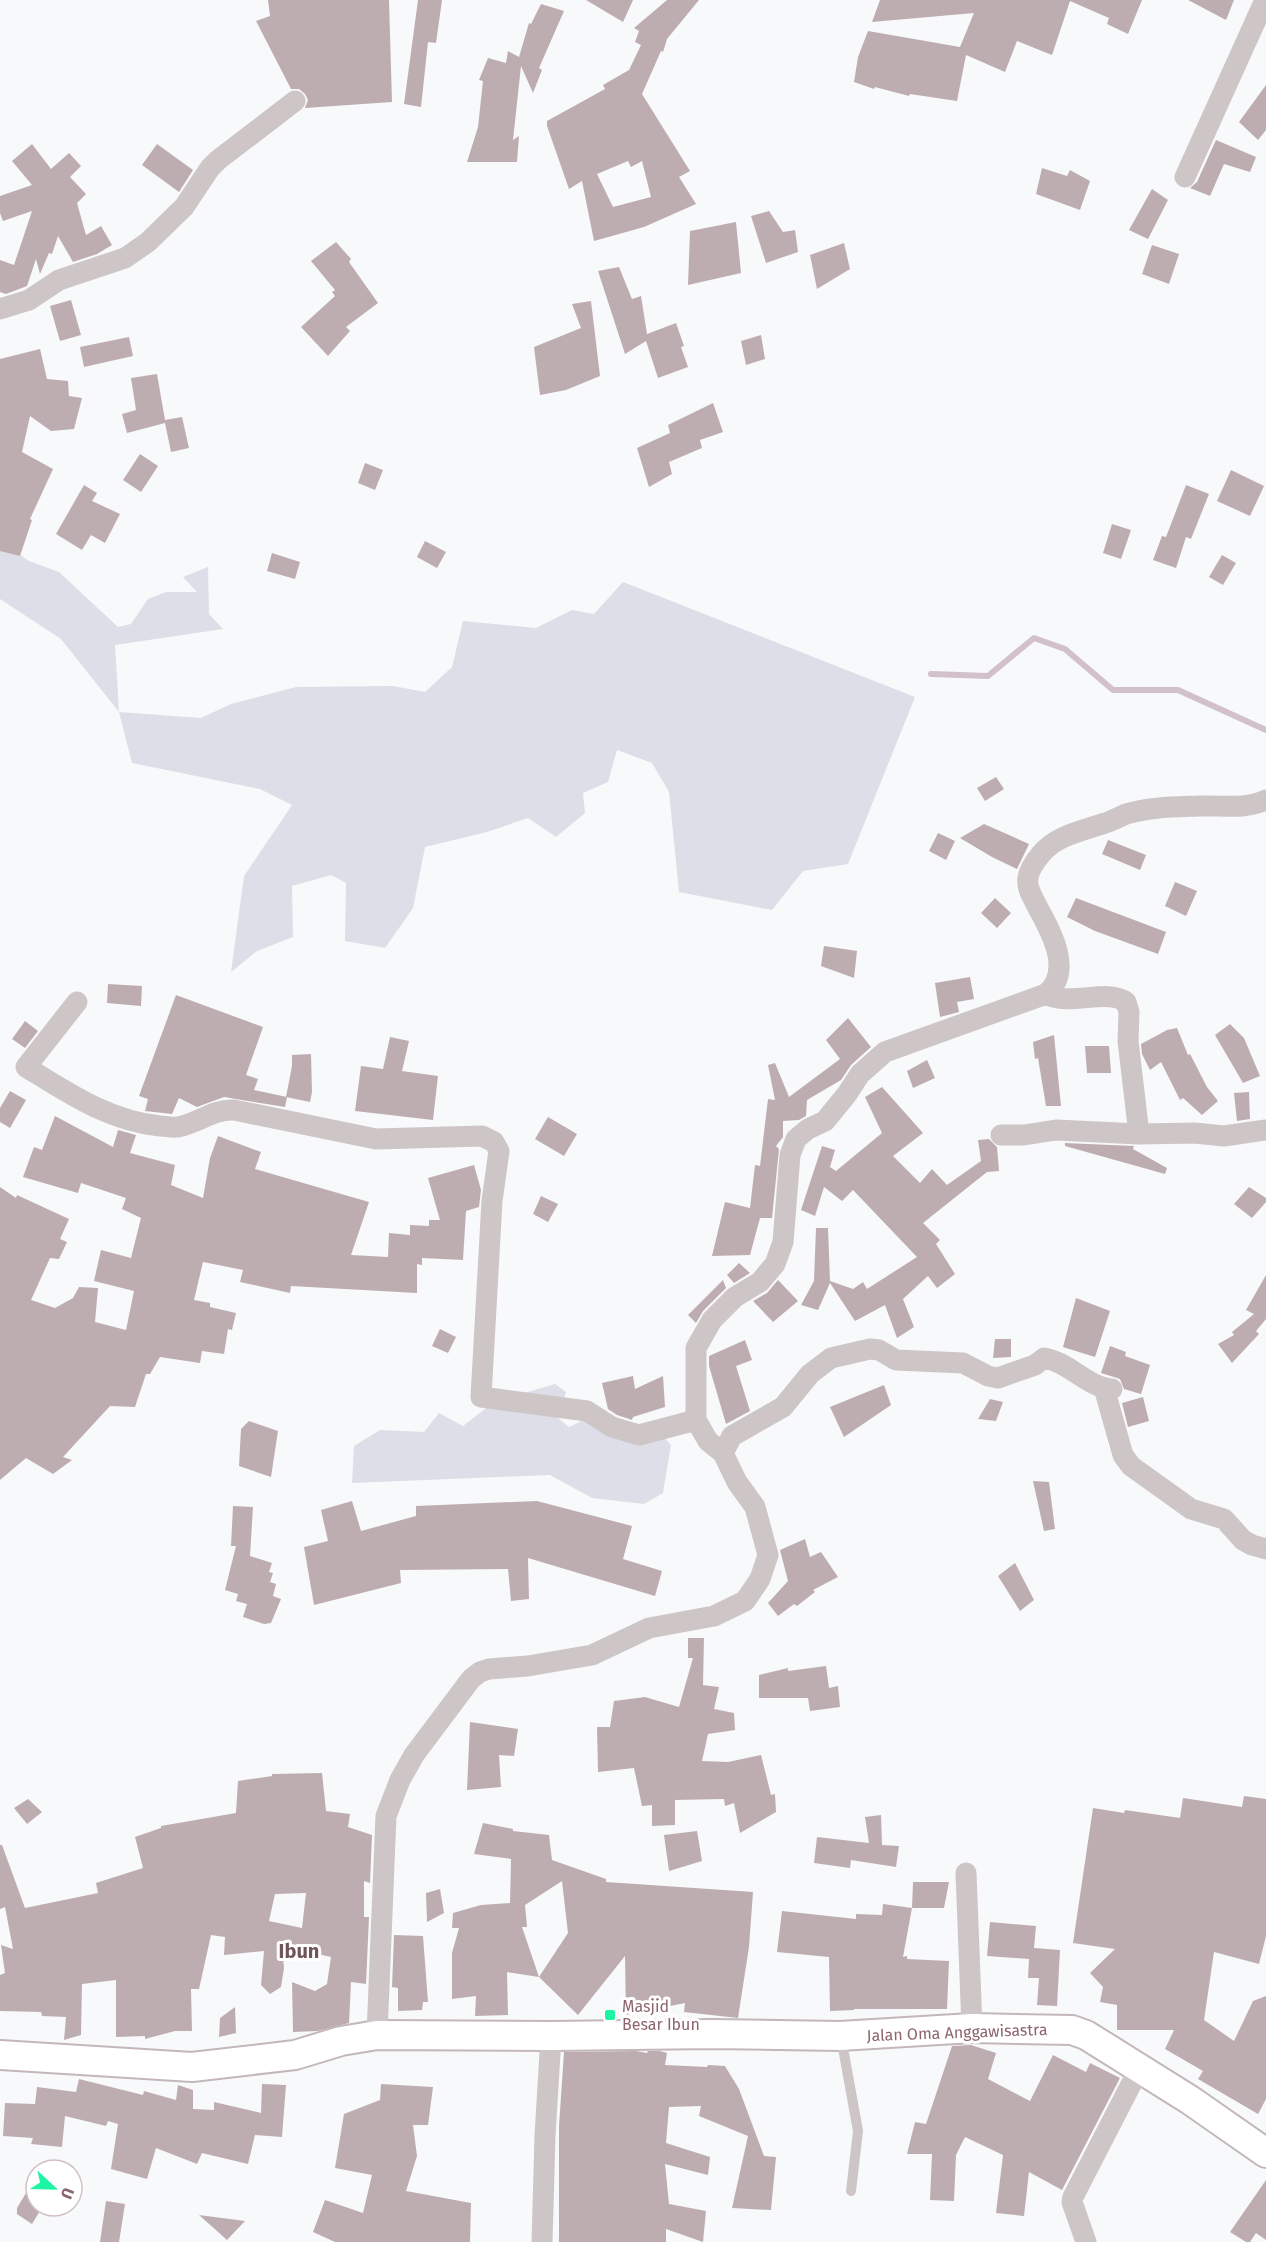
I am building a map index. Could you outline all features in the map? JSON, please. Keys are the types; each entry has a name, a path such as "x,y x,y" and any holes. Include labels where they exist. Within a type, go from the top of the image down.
{"main road":[{"name":"Jalan Oma Anggawisastra","path":"0,2055 192,2067 295,2055 341,2041 377,2035 840,2036 972,2028 1072,2030 1086,2035 1190,2100 1266,2153"}],"street":[{"path":"1185,177 1265,0"},
{"path":"0,309 29,300 59,280 124,258 148,242 184,207 218,160 295,101"},
{"path":"377,2035 386,1816 400,1780 414,1755 471,1679 489,1669 528,1666 592,1655 649,1628 714,1616 745,1600 760,1579 768,1555 755,1507 737,1482 723,1453 708,1441 696,1420 696,1348 712,1320 735,1297 759,1282 775,1264 783,1242 790,1155 796,1140 808,1129 825,1121 860,1074 885,1052 1046,994 1055,987 1060,973 1058,956 1050,931 1028,888 1028,878 1039,856 1051,843 1086,828 1145,810 1252,805 1266,800"},
{"path":"1046,994 1059,1000 1112,997 1123,999 1126,1002 1130,1012 1128,1041 1139,1134"},
{"path":"77,1002 26,1067 115,1117 150,1125 177,1127 221,1110 234,1110 376,1138 482,1136 494,1142 498,1151 492,1201 481,1397 587,1411 612,1427 639,1436 696,1420"},
{"path":"1001,1135 1024,1135 1056,1130 1139,1134 1201,1133 1224,1136 1266,1130"},
{"path":"723,1453 732,1436 783,1407 810,1374 831,1358 870,1348 879,1350 897,1360 963,1363 988,1376 998,1378 1035,1365 1044,1358 1058,1360 1108,1389 1123,1455 1131,1466 1191,1509 1224,1519 1244,1540 1266,1549"},
{"path":"966,1873 972,2028"},
{"path":"542,2242 544,2136 551,2036"},
{"path":"1086,2242 1072,2202 1073,2197 1139,2069"}],"lane":[{"path":"840,2036 858,2131 851,2191"}],"shaded area":[{"path":"0,541 29,561 59,572 118,627 131,624 148,599 166,592 197,592 183,577 208,567 209,614 223,629 115,645 119,712 61,639 0,599"},
{"path":"623,582 915,697 848,864 803,871 772,910 679,892 669,792 652,763 617,750 608,782 583,793 585,813 556,837 528,818 487,832 425,847 413,908 385,948 345,941 346,883 331,875 292,886 293,937 257,951 231,972 244,876 292,805 260,789 132,763 119,712 201,718 231,704 296,687 393,686 425,692 452,667 463,621 536,628 572,610 594,614"},
{"path":"555,1384 566,1392 558,1418 569,1427 599,1413 664,1437 671,1445 663,1493 644,1504 592,1498 550,1475 352,1483 354,1446 380,1430 424,1432 439,1413 463,1426 494,1402"}],"building":[{"path":"268,0 389,0 392,102 305,108 308,100 305,94 299,89 291,89 256,21 270,16"},
{"path":"418,0 442,0 436,43 428,42 421,107 404,104"},
{"path":"586,0 633,0 623,22"},
{"path":"667,0 699,0 667,39 642,94 690,171 679,177 696,204 644,227 594,241 582,181 569,189 547,121 605,89 603,85 629,70 641,45 635,42 639,31 634,28","holes":["628,161 631,167 642,161 651,197 613,207 597,174"]},
{"path":"880,0 1142,0 1128,34 1107,24 1109,18 1070,1 1052,55 1017,41 1005,72 966,55 957,101 910,94 909,96 875,87 874,89 854,82 858,57 868,31 960,47 974,13 872,22"},
{"path":"1188,0 1234,0 1226,20"},
{"path":"541,4 564,11 539,68 542,70 533,93 521,66 513,140 519,136 517,162 467,162 478,127 483,81 479,80 488,58 506,63 508,51 519,57 529,23 531,24"},
{"path":"1266,85 1266,130 1258,140 1239,122"},
{"path":"1216,140 1256,157 1250,172 1224,164 1210,196 1190,188 1197,182"},
{"path":"32,144 51,169 69,153 81,166 70,177 86,194 77,203 86,235 101,226 112,245 97,254 73,262 58,236 52,254 49,253 40,274 36,259 27,286 6,294 0,292 0,260 14,265 32,211 3,221 0,213 0,196 32,185 12,161"},
{"path":"157,144 193,170 179,192 142,165"},
{"path":"1042,168 1067,176 1070,170 1090,181 1080,210 1036,194"},
{"path":"1152,189 1168,200 1148,239 1129,230"},
{"path":"769,211 783,232 795,230 798,252 766,263 751,216"},
{"path":"736,222 741,273 688,285 690,231"},
{"path":"336,242 351,259 349,262 378,303 346,327 350,331 328,356 301,327 335,296 332,292 335,290 311,261"},
{"path":"844,243 850,269 817,289 810,255"},
{"path":"1152,245 1179,254 1169,284 1142,274"},
{"path":"619,267 632,299 641,296 647,334 676,323 688,367 658,378 646,341 625,354 598,271"},
{"path":"71,300 81,335 60,341 50,306"},
{"path":"591,301 600,376 566,390 540,395 534,347 581,328 572,304"},
{"path":"761,335 765,359 746,365 741,341"},
{"path":"129,337 133,356 84,367 80,347"},
{"path":"40,349 47,379 68,381 69,396 82,398 74,429 51,431 30,416 22,452 53,469 30,519 32,520 20,556 0,551 0,359"},
{"path":"157,374 165,420 182,417 189,448 171,452 165,423 127,433 122,414 136,410 131,378"},
{"path":"713,403 723,432 700,440 702,448 669,462 672,474 649,487 637,448 670,433 668,425"},
{"path":"140,454 158,466 141,492 123,480"},
{"path":"365,463 383,470 375,490 358,483"},
{"path":"1231,470 1264,486 1250,516 1217,501"},
{"path":"84,485 97,493 92,501 120,514 105,543 91,535 82,550 56,534"},
{"path":"1186,485 1209,494 1191,539 1186,537 1176,568 1153,560 1162,536 1166,537"},
{"path":"1112,524 1131,530 1121,559 1103,553"},
{"path":"425,541 446,552 437,568 417,557"},
{"path":"272,553 300,562 295,579 267,571"},
{"path":"1222,555 1236,563 1223,585 1209,577"},
{"path":"996,777 1004,789 985,801 977,788"},
{"path":"984,824 1029,844 1017,869 960,838"},
{"path":"938,833 955,841 946,860 929,851"},
{"path":"1108,840 1146,855 1140,870 1102,854"},
{"path":"1175,882 1197,891 1186,916 1165,906"},
{"path":"995,898 1011,913 997,928 981,913"},
{"path":"1076,898 1166,932 1158,954 1095,931 1067,917"},
{"path":"824,946 857,951 854,978 821,966"},
{"path":"970,977 974,999 957,1002 959,1012 940,1017 935,983"},
{"path":"108,984 142,986 141,1006 107,1003"},
{"path":"176,995 263,1027 246,1075 258,1079 254,1090 287,1097 285,1107 224,1097 197,1107 179,1098 172,1114 145,1111 148,1099 139,1096"},
{"path":"848,1018 871,1047 851,1065 841,1080 807,1100 806,1116 799,1120 783,1121 783,1137 776,1146 779,1149 772,1218 760,1218 750,1255 712,1256 725,1202 750,1208 755,1165 760,1166 768,1099 775,1100 768,1065 775,1063 789,1097 840,1059 826,1040"},
{"path":"25,1021 38,1031 25,1048 12,1039"},
{"path":"1230,1024 1244,1038 1260,1076 1243,1083 1215,1035"},
{"path":"1177,1028 1188,1055 1190,1054 1207,1087 1218,1101 1202,1115 1183,1098 1180,1100 1161,1062 1150,1070 1142,1054 1141,1044 1167,1030"},
{"path":"1054,1035 1061,1106 1046,1106 1033,1042"},
{"path":"390,1037 409,1041 402,1071 438,1076 433,1120 355,1111 361,1066 383,1069"},
{"path":"1085,1046 1109,1046 1111,1073 1087,1073"},
{"path":"311,1054 310,1102 286,1097 292,1055"},
{"path":"927,1060 935,1078 913,1088 907,1071"},
{"path":"882,1087 923,1133 893,1156 920,1183 932,1169 947,1185 981,1161 978,1140 989,1139 997,1147 999,1171 987,1172 923,1223 940,1240 936,1244 955,1274 937,1288 928,1276 903,1299 914,1327 897,1338 885,1305 855,1321 830,1283 818,1310 801,1305 814,1281 816,1228 828,1228 830,1281 853,1289 863,1282 867,1289 917,1257 853,1190 842,1201 824,1187 815,1216 801,1210 822,1146 835,1150 830,1167 836,1171 882,1133 865,1097"},
{"path":"10,1091 26,1100 10,1128 0,1122 0,1108"},
{"path":"1249,1092 1250,1119 1237,1121 1234,1093"},
{"path":"55,1116 113,1147 118,1130 136,1135 130,1153 175,1165 171,1185 203,1198 210,1158 218,1136 261,1152 255,1169 369,1202 351,1255 388,1257 389,1233 410,1235 410,1225 429,1226 429,1220 440,1220 428,1178 474,1165 481,1190 479,1207 466,1211 463,1260 422,1258 422,1265 417,1264 417,1293 291,1286 290,1293 240,1282 243,1270 203,1262 194,1300 210,1303 210,1307 236,1313 232,1330 228,1329 224,1354 202,1351 200,1363 160,1357 150,1374 146,1374 135,1407 110,1406 63,1457 72,1460 53,1474 26,1458 0,1480 0,1187 16,1198 17,1195 69,1219 60,1239 67,1242 59,1259 50,1258 31,1300 55,1308 73,1298 79,1287 98,1288 95,1322 126,1330 134,1291 94,1281 101,1250 131,1258 141,1218 122,1209 126,1198 81,1183 78,1193 23,1177 34,1147 42,1150"},
{"path":"548,1117 577,1134 564,1156 535,1139"},
{"path":"1065,1143 1134,1146 1133,1149 1167,1168 1165,1174 1065,1146"},
{"path":"1249,1187 1266,1198 1266,1202 1252,1218 1234,1204"},
{"path":"541,1196 558,1204 548,1222 533,1214"},
{"path":"739,1263 750,1273 734,1283 727,1275"},
{"path":"1266,1275 1266,1319 1256,1331 1259,1334 1232,1363 1218,1344 1234,1335 1232,1332 1254,1314 1246,1310"},
{"path":"723,1280 726,1288 703,1311 696,1323 688,1315"},
{"path":"778,1280 798,1301 773,1322 753,1301 767,1293"},
{"path":"1076,1298 1110,1311 1095,1357 1063,1347"},
{"path":"440,1329 456,1337 448,1353 432,1346"},
{"path":"995,1339 1011,1339 1011,1357 993,1358"},
{"path":"745,1340 752,1360 736,1366 750,1411 726,1424 709,1366 709,1356"},
{"path":"1110,1346 1126,1352 1125,1356 1150,1365 1141,1394 1124,1389 1120,1379 1101,1373"},
{"path":"633,1376 635,1389 663,1376 665,1407 633,1417 632,1420 608,1409 602,1383"},
{"path":"884,1385 891,1405 844,1437 830,1407"},
{"path":"1143,1397 1149,1421 1128,1427 1122,1403"},
{"path":"990,1399 1003,1402 996,1421 978,1419"},
{"path":"249,1421 278,1431 271,1477 239,1466 241,1429"},
{"path":"1033,1481 1049,1482 1055,1529 1044,1531"},
{"path":"352,1501 361,1531 416,1516 416,1506 537,1501 632,1526 623,1559 662,1571 655,1596 528,1558 529,1599 511,1601 508,1569 400,1570 401,1583 314,1605 304,1547 328,1541 321,1510"},
{"path":"233,1506 253,1507 250,1556 272,1563 269,1572 273,1573 270,1582 276,1584 273,1596 281,1599 271,1623 264,1624 243,1617 247,1604 236,1601 238,1594 225,1590 236,1546 231,1546"},
{"path":"805,1539 810,1557 821,1552 838,1577 813,1590 815,1592 797,1606 794,1604 778,1616 768,1603 788,1581 780,1550"},
{"path":"1015,1563 1034,1600 1020,1611 998,1576"},
{"path":"688,1638 704,1638 703,1685 719,1687 714,1709 734,1713 735,1730 708,1734 702,1761 728,1762 761,1755 771,1795 775,1794 776,1812 740,1833 734,1803 725,1806 724,1799 675,1800 675,1825 652,1826 652,1805 642,1806 634,1768 598,1772 597,1727 610,1727 614,1701 645,1697 679,1707 693,1658 688,1658"},
{"path":"826,1666 829,1688 838,1686 840,1707 810,1711 808,1698 759,1698 759,1675 788,1668 788,1671"},
{"path":"470,1722 518,1729 514,1756 499,1755 501,1787 467,1790"},
{"path":"322,1773 326,1811 350,1814 348,1827 372,1835 370,1883 364,1881 364,1917 369,1917 366,1984 351,1982 349,2023 318,2031 293,2032 292,1982 315,1991 327,1984 331,1957 282,1946 284,1968 281,1987 270,1994 261,1985 264,1951 224,1955 225,1937 211,1935 199,1989 191,1989 192,2031 175,2031 145,2039 145,2036 116,2037 116,1980 82,1984 81,2035 64,2040 66,2017 42,2016 41,2012 0,2011 0,1975 5,1973 1,1945 13,1949 5,1907 0,1909 0,1845 2,1845 25,1908 98,1893 96,1883 143,1868 135,1837 161,1828 161,1826 236,1813 238,1781 272,1776 272,1774","holes":["306,1893 302,1928 269,1921 275,1894"]},
{"path":"1244,1796 1266,1799 1266,1936 1259,1964 1214,1952 1204,2020 1234,2041 1253,2001 1266,1996 1266,2099 1258,2114 1198,2079 1203,2071 1165,2049 1174,2030 1117,2030 1117,2005 1100,2002 1103,1987 1090,1973 1115,1949 1073,1943 1093,1808 1180,1818 1183,1798 1242,1807"},
{"path":"28,1799 42,1812 27,1824 14,1808"},
{"path":"881,1815 882,1845 899,1846 896,1867 851,1860 850,1868 814,1863 817,1837 869,1843 865,1817"},
{"path":"483,1823 513,1829 513,1831 549,1835 552,1860 606,1879 606,1882 753,1892 749,1947 738,2018 684,2012 685,2003 626,2015 625,1956 578,2015 539,1977 507,1972 508,2015 475,2016 476,1996 452,1999 452,1953 459,1928 452,1928 453,1913 481,1905 510,1903 511,1859 474,1854","holes":["562,1881 568,1933 539,1977 522,1927 527,1927 525,1905"]},
{"path":"697,1831 702,1861 669,1871 664,1835"},
{"path":"913,1882 949,1882 944,1908 912,1908"},
{"path":"440,1889 444,1913 427,1922 426,1893"},
{"path":"883,1904 912,1908 903,1957 949,1961 947,2009 830,2011 829,1957 777,1952 782,1911 856,1919 856,1914 882,1915"},
{"path":"990,1922 1036,1926 1034,1948 1060,1950 1057,2006 1037,2005 1039,1978 1028,1978 1029,1959 987,1956"},
{"path":"394,1935 423,1936 428,2002 423,2002 422,2010 398,2011 398,1988 392,1987"},
{"path":"235,2007 236,2033 219,2037 220,2018"},
{"path":"971,2045 996,2053 988,2079 1030,2101 1053,2055 1086,2072 1090,2063 1120,2078 1062,2190 1029,2172 1024,2216 996,2213 1003,2155 965,2137 956,2155 954,2201 930,2200 932,2154 907,2154 915,2122 926,2124 952,2046"},
{"path":"564,2052 667,2053 665,2065 725,2066 739,2089 764,2156 776,2157 771,2210 732,2208 748,2136 699,2116 701,2106 669,2107 666,2143 710,2157 708,2175 665,2164 669,2204 706,2211 703,2242 666,2229 666,2242 559,2242 559,2126"},
{"path":"79,2079 143,2095 144,2091 176,2100 178,2085 193,2090 193,2109 214,2110 214,2102 261,2113 262,2084 286,2085 282,2137 255,2135 248,2164 202,2153 197,2164 156,2148 147,2179 111,2169 118,2124 108,2121 106,2126 65,2116 62,2147 31,2144 33,2138 3,2136 5,2103 35,2104 37,2087 76,2092"},
{"path":"381,2084 433,2087 428,2125 413,2125 417,2156 406,2191 471,2203 470,2242 335,2242 313,2232 325,2200 363,2213 372,2175 335,2168 344,2114 380,2100"},
{"path":"1266,2180 1266,2240 1256,2233 1250,2242 1246,2242 1230,2232"},
{"path":"24,2196 24,2218 36,2218 32,2224 17,2214 17,2208"},
{"path":"106,2201 125,2204 119,2242 100,2242"},
{"path":"199,2215 245,2221 227,2240"}],"waterway":[{"path":"931,674 988,676 1034,638 1065,649 1113,690 1178,690 1266,730"}],"place":[{"name":"Masjid Besar Ibun","path":"610,2015"}],"district":[{"name":"Ibun","path":"299,1951"}]}
